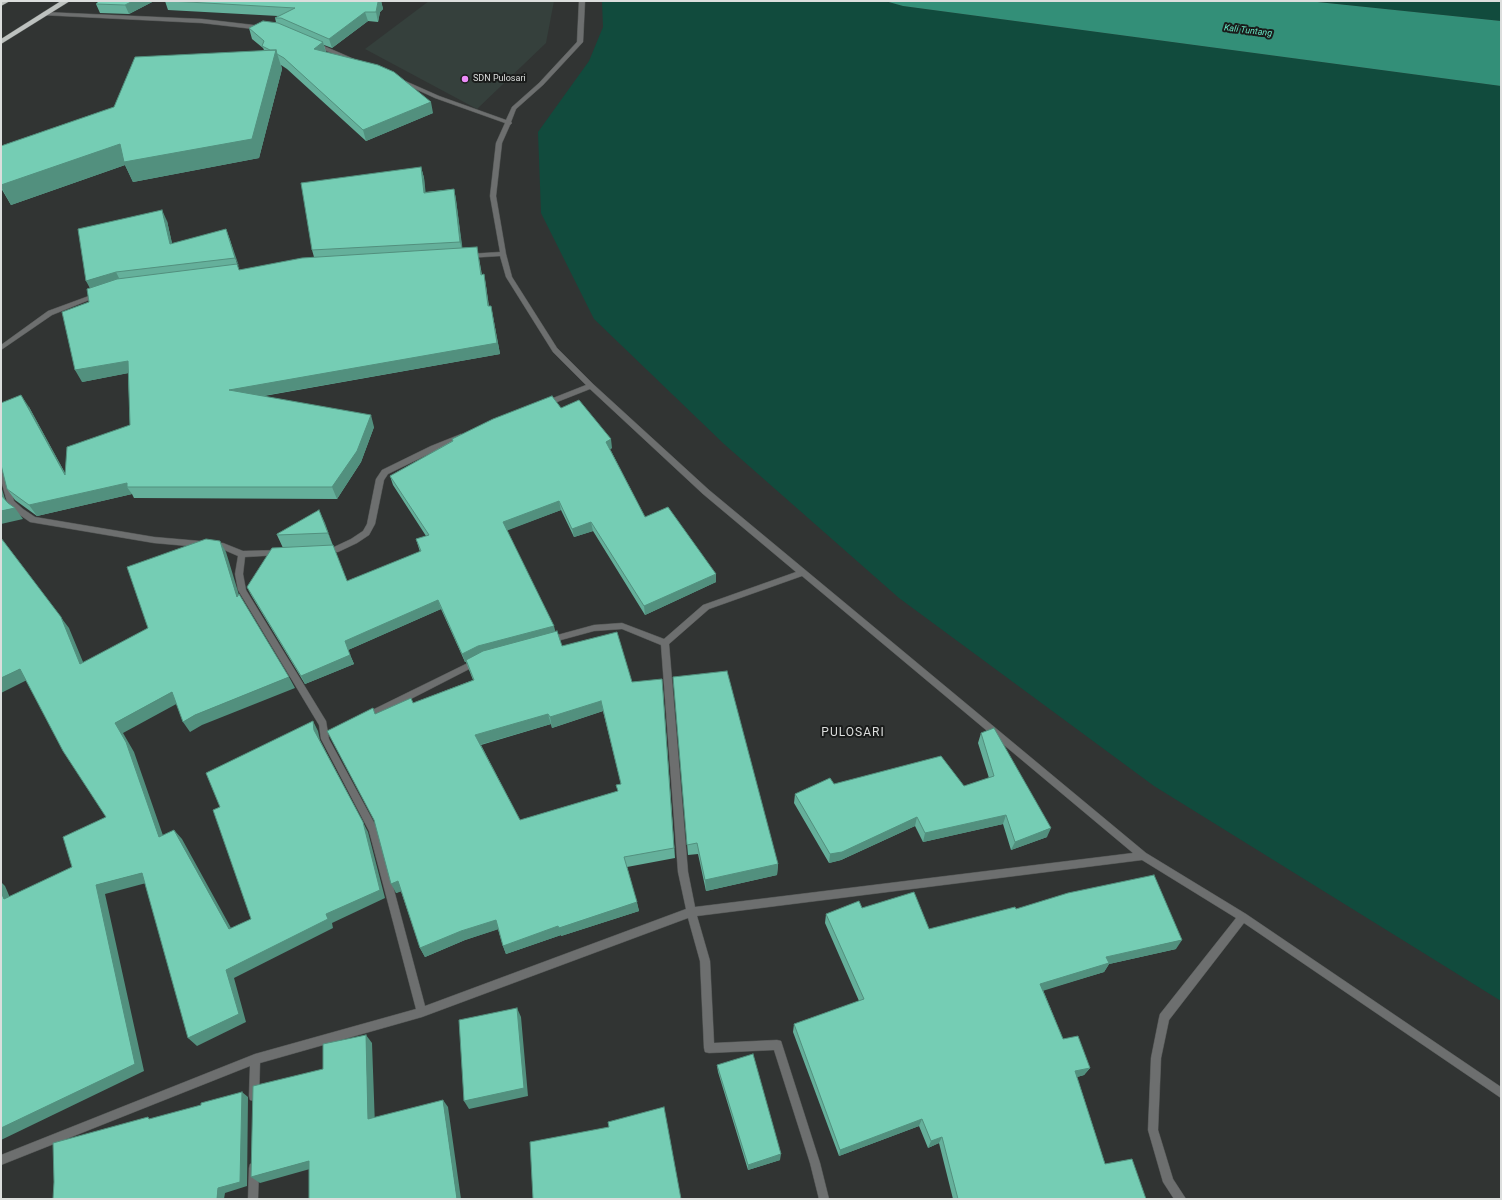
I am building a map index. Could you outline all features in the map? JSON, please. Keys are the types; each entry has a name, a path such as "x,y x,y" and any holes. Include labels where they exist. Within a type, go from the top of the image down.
{"highway":[{"path":"1,4 6,1"},
{"path":"1,42 66,1"}],"street":[{"path":"582,1 580,42 541,84 514,108 499,143 493,196 503,254 509,277 555,350 591,386 706,492 1143,856 1243,917 1501,1093"},
{"path":"44,14 202,21 272,29"},
{"path":"313,43 356,62"},
{"path":"393,78 437,97 508,123"},
{"path":"457,256 503,254"},
{"path":"1,348 50,313 84,299 107,292"},
{"path":"534,408 591,386"},
{"path":"316,550 335,550 354,541 366,533 371,524 380,479 385,472 434,448 470,434"},
{"path":"1,467 11,502 20,511 33,520 154,540 224,546 242,554 285,552"},
{"path":"242,554 239,574 242,590 323,724 373,830 422,1012"},
{"path":"665,642 706,607 802,573"},
{"path":"542,642 594,628 622,626 665,642"},
{"path":"665,642 683,872 690,912 705,961 709,1048 777,1045 815,1163 824,1199"},
{"path":"360,721 484,658"},
{"path":"1,1160 255,1059 422,1012 690,912 1143,856"},
{"path":"1181,1199 1168,1182 1153,1130 1156,1058 1164,1018 1243,917"},
{"path":"254,1106 255,1059"},
{"path":"253,1199 254,1160"}],"shaded area":[{"name":"SDN Pulosari","path":"429,1 554,1 546,43 477,109 365,49"},
{"path":"602,1 885,1 903,6 1501,86 1501,1001 1154,786 899,598 724,444 594,319 541,213 538,132 589,61 603,27"},
{"path":"1308,1 1501,1 1501,21"}],"water":[{"name":"Kali Tuntang","path":"885,1 1308,1 1501,21 1501,86 903,6"}],"building":[{"path":"99,1 133,1 125,5 96,4"},
{"path":"170,1 379,1 376,12 365,12 329,39 281,18 275,18 295,8"},
{"path":"263,21 278,23 323,42 314,49 378,65 394,72 431,102 363,130 284,58 277,54 276,50 270,50 262,46 264,41 249,28"},
{"path":"276,50 252,139 124,162 120,144 1,185 1,146 114,107 135,57"},
{"path":"421,167 424,193 454,189 460,242 312,250 301,183"},
{"path":"162,210 170,244 226,229 235,258 116,272 86,281 78,229"},
{"path":"477,247 481,275 484,274 488,306 491,306 497,343 229,390 371,415 357,451 332,487 127,487 127,483 29,505 7,489 1,465 1,403 21,395 65,475 67,447 130,425 128,361 75,370 62,312 89,302 87,289 117,279 237,264 239,270 302,258"},
{"path":"552,396 561,408 579,400 611,439 606,442 645,517 668,507 716,574 644,606 591,522 572,529 559,501 503,522 554,626 478,646 462,654 438,600 345,641 350,655 301,676 247,587 272,548 333,545 347,581 421,551 416,539 429,535 390,476 453,441 452,439 493,419"},
{"path":"1,495 8,503 15,508 1,511"},
{"path":"319,510 328,533 277,535 277,534"},
{"path":"1,538 61,617 80,664 148,628 127,567 206,539 220,541 237,597 239,594 289,677 195,715 183,722 172,692 115,723 126,742 159,837 174,830 229,929 251,919 213,810 220,807 206,773 313,721 314,730 363,822 380,890 326,914 328,919 226,970 239,1014 188,1038 142,873 96,885 135,1064 1,1128 1,892 4,899 72,867 63,837 106,817 63,751 20,669 1,678"},
{"path":"557,631 562,646 617,632 632,682 662,679 674,848 624,857 637,902 559,928 558,926 503,946 496,920 461,931 420,948 398,881 391,884 374,820 327,731 373,708 375,714 411,698 413,703 474,680 466,660 483,651","holes":["601,701 621,784 616,785 618,791 520,820 475,735 548,714 550,717"]},
{"path":"727,671 778,864 705,880 697,843 687,845 673,677"},
{"path":"994,728 1051,828 1015,842 1006,815 925,833 917,817 842,852 830,854 795,794 830,778 834,784 941,756 964,786 994,776 981,733"},
{"path":"1154,875 1182,940 1106,957 1109,963 1040,984 1063,1039 1078,1036 1090,1068 1075,1071 1105,1164 1132,1159 1146,1199 958,1199 942,1137 931,1141 922,1119 840,1150 794,1024 864,999 826,914 859,901 862,908 914,892 929,929 1015,907 1016,909 1068,893"},
{"path":"517,1008 524,1088 464,1101 459,1020"},
{"path":"366,1035 368,1119 443,1100 457,1199 309,1199 309,1161 251,1177 253,1086 323,1069 323,1044"},
{"path":"753,1054 781,1154 748,1165 717,1065"},
{"path":"242,1092 240,1182 218,1188 217,1199 53,1199 53,1143 148,1117 149,1119 201,1105 201,1103"},
{"path":"664,1107 681,1199 533,1199 530,1142 609,1127 608,1122"}],"place":[{"name":"SDN Pulosari","path":"465,79"}],"district":[{"name":"PULOSARI","path":"853,733"}]}
